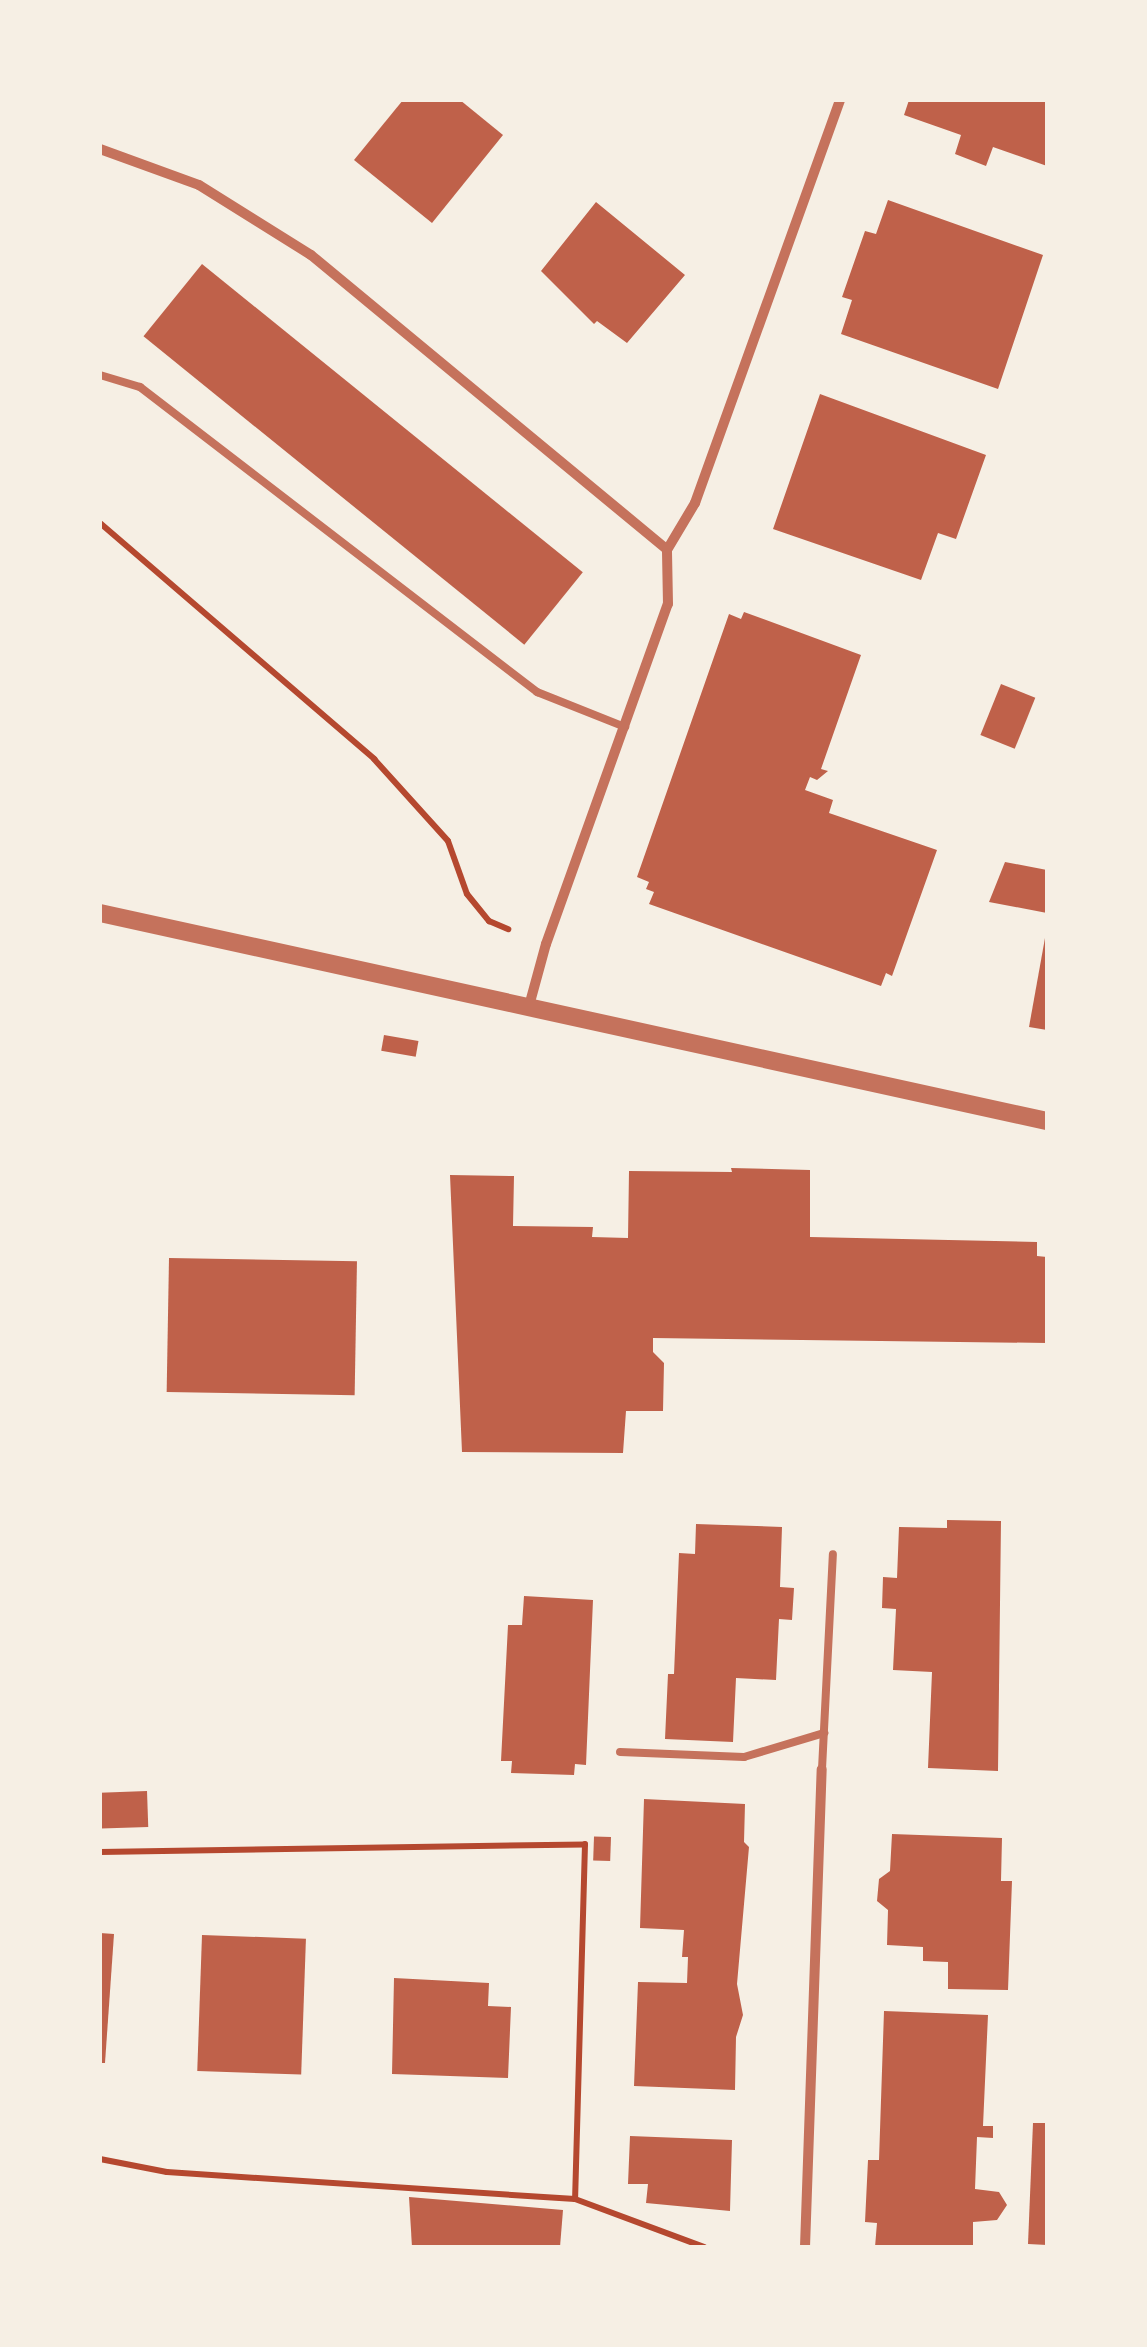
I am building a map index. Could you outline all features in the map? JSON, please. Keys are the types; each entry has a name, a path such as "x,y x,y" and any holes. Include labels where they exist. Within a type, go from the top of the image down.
{"street":[{"path":"529,1006 546,944 668,604 667,550 695,503 840,100"},
{"path":"100,149 200,185 311,255 667,550"},
{"path":"100,914 1047,1121"},
{"path":"804,2247 822,1769"}],"lane":[{"path":"100,374 140,387 537,692 624,727"},
{"path":"822,1769 834,1554"},
{"path":"620,1752 744,1757 824,1732"}],"path":[{"path":"100,523 374,760 448,841 467,894 488,921 546,944"},
{"path":"100,1852 585,1844 575,2198"},
{"path":"100,2159 167,2172 575,2198 704,2247"}],"building":[{"path":"403,100 460,100 503,135 432,223 354,160"},
{"path":"909,100 1047,100 1047,166 993,147 986,166 955,154 961,135 904,115"},
{"path":"888,200 1043,255 998,389 841,334 852,300 842,297 865,231 876,234"},
{"path":"596,202 685,275 627,343 597,321 594,324 541,271"},
{"path":"202,264 583,572 524,645 143,336"},
{"path":"820,394 986,455 956,539 938,533 921,580 773,529"},
{"path":"744,612 861,655 821,769 828,771 817,780 810,777 805,790 833,800 829,813 937,850 892,976 886,973 881,986 649,904 654,892 646,889 649,882 637,877 729,614 741,619"},
{"path":"1001,684 1035,698 1015,749 980,735"},
{"path":"1005,862 1047,870 1047,913 989,902"},
{"path":"1047,939 1047,1030 1029,1027"},
{"path":"384,1035 418,1041 416,1057 381,1051"},
{"path":"731,1168 810,1170 810,1237 1037,1242 1037,1256 1047,1257 1047,1343 653,1338 653,1352 664,1363 663,1411 626,1411 623,1453 462,1452 450,1175 514,1176 513,1226 593,1227 592,1237 628,1238 629,1171 732,1172"},
{"path":"169,1258 357,1261 355,1395 167,1392"},
{"path":"947,1520 1001,1521 998,1771 928,1768 932,1672 893,1670 896,1609 882,1608 883,1577 897,1578 899,1527 947,1528"},
{"path":"696,1524 782,1527 780,1587 794,1588 792,1620 779,1619 776,1680 736,1678 733,1742 665,1739 668,1674 674,1674 679,1553 695,1554"},
{"path":"524,1596 593,1600 586,1765 575,1764 574,1775 511,1773 512,1761 501,1761 508,1625 522,1625"},
{"path":"147,1791 148,1827 101,1829 100,1793"},
{"path":"644,1799 745,1804 744,1842 749,1847 737,1984 743,2015 736,2037 735,2090 634,2086 638,1982 687,1983 688,1957 682,1957 684,1930 640,1928"},
{"path":"892,1834 1002,1838 1001,1881 1012,1881 1008,1990 948,1989 948,1962 923,1961 923,1947 887,1945 888,1910 877,1901 879,1879 890,1871"},
{"path":"594,1836 611,1837 610,1861 593,1860"},
{"path":"100,1933 114,1934 105,2063 100,2063"},
{"path":"202,1935 306,1939 301,2075 197,2071"},
{"path":"394,1978 489,1983 488,2006 511,2007 508,2078 392,2074"},
{"path":"884,2011 988,2015 983,2126 993,2126 993,2138 977,2137 975,2189 999,2192 1007,2205 997,2220 973,2222 973,2247 875,2247 877,2223 865,2222 868,2160 879,2160"},
{"path":"1033,2123 1047,2123 1047,2245 1028,2244"},
{"path":"630,2136 732,2140 730,2211 646,2203 648,2184 628,2184"},
{"path":"409,2197 563,2210 560,2247 412,2247"}]}
